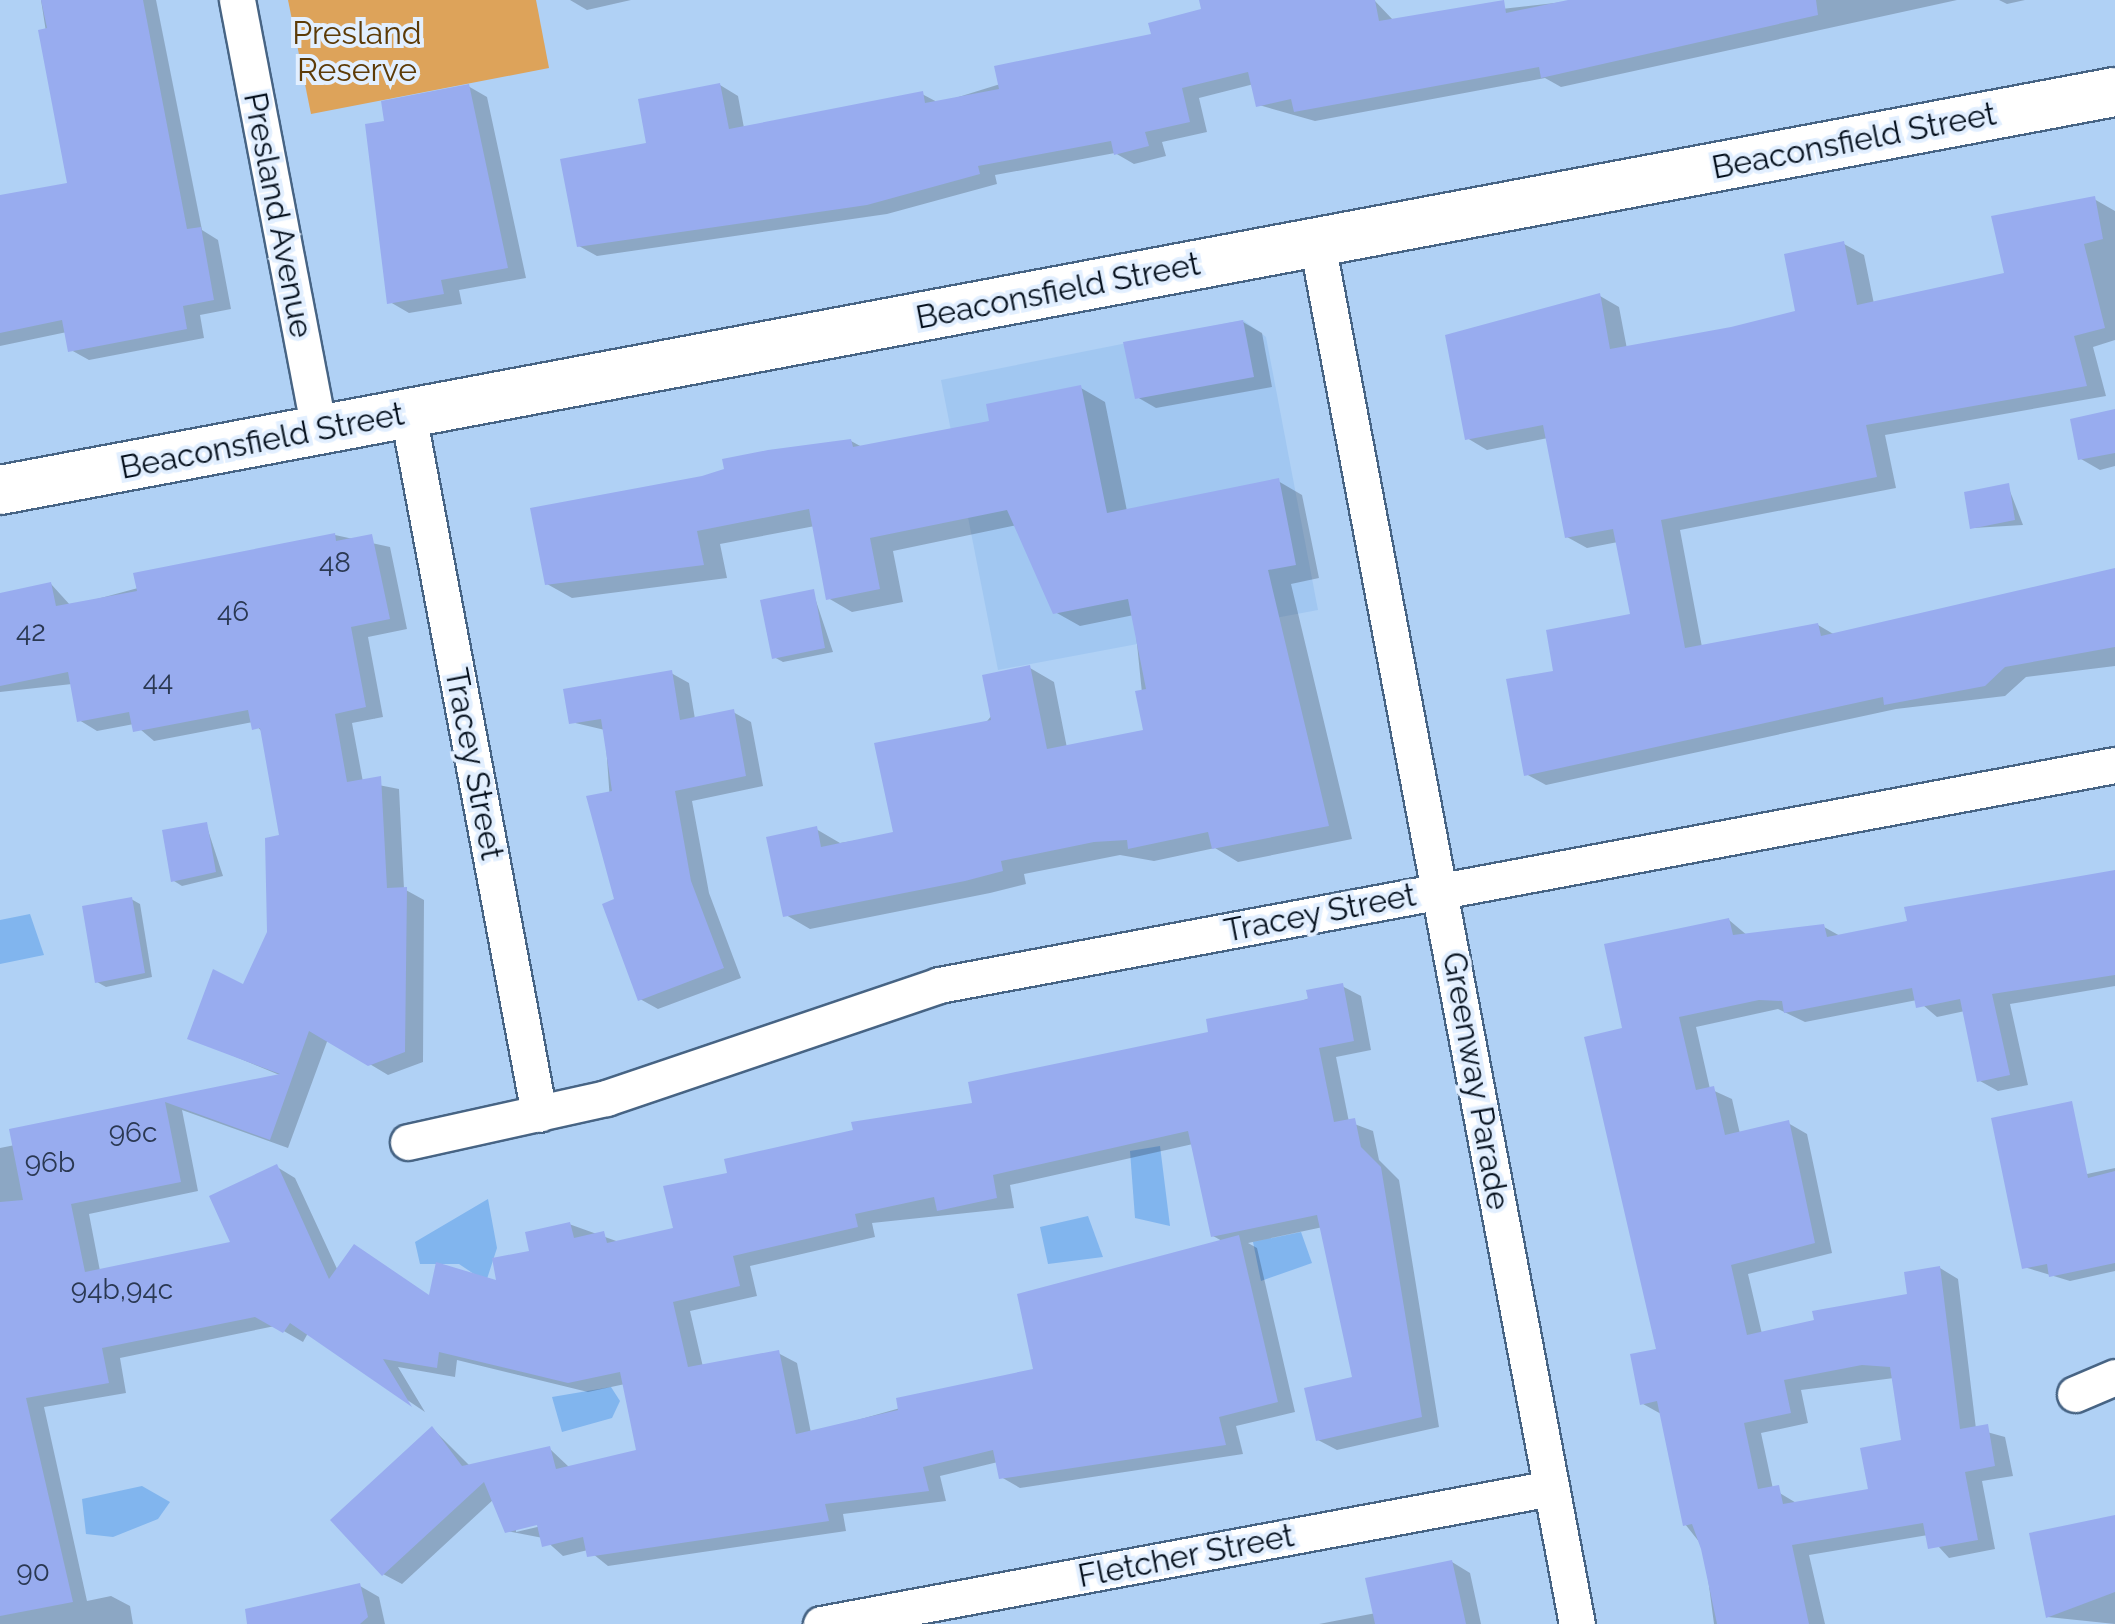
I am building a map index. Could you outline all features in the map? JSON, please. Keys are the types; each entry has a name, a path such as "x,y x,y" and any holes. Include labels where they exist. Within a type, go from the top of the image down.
{"main road":[{"name":"Beaconsfield Street","path":"0,490 2115,92"}],"street":[{"name":"Presland Avenue","path":"237,0 319,430"},
{"name":"Greenway Parade","path":"1317,243 1577,1624"},
{"name":"Tracey Street","path":"408,414 538,1114"},
{"name":"Tracey Street","path":"408,1142 538,1114 939,985 2115,765"},
{"path":"2075,1394 2115,1377"},
{"name":"Fletcher Street","path":"821,1624 1552,1488"}],"shaded area":[{"path":"1243,320 1266,337 1318,610 998,670 941,380"},
{"path":"30,914 44,955 0,964 0,920"},
{"path":"1160,1146 1170,1226 1135,1218 1130,1151"},
{"path":"488,1199 497,1248 486,1282 459,1264 420,1264 415,1242"},
{"path":"1088,1216 1103,1257 1048,1264 1040,1227"},
{"path":"1301,1232 1312,1263 1261,1281 1253,1242"},
{"path":"611,1387 620,1401 612,1418 562,1432 552,1397"},
{"path":"142,1486 170,1502 158,1519 113,1537 86,1534 82,1499"}],"green space":[{"name":"Presland Reserve","path":"288,0 536,0 549,68 311,114"}],"building":[{"path":"41,0 143,0 187,229 201,227 214,300 183,306 187,329 68,352 62,320 0,333 0,195 67,183 38,30 47,28"},
{"path":"1199,0 1375,0 1379,21 1504,0 1506,13 1568,0 1816,0 1818,15 1541,78 1539,67 1294,112 1291,99 1256,107 1248,72 1182,88 1190,122 1145,132 1149,146 1114,155 1111,141 978,166 980,174 867,205 577,247 560,159 646,143 638,99 720,83 729,129 923,91 925,103 999,89 994,66 1151,34 1148,23 1201,9"},
{"path":"469,84 508,268 441,280 444,294 387,304 365,124 384,121 381,101"},
{"path":"2095,196 2103,239 2084,244 2105,328 2074,336 2087,386 1866,425 1877,477 1661,520 1685,648 1818,623 1821,636 2115,568 2115,647 2005,667 1985,686 1884,705 1883,697 1524,776 1506,679 1553,671 1546,630 1630,614 1613,529 1565,538 1543,425 1465,440 1445,335 1600,293 1610,349 1731,327 1795,311 1784,254 1844,241 1857,305 2004,273 1991,216"},
{"path":"1243,320 1254,377 1135,399 1123,342"},
{"path":"1081,385 1107,513 1279,478 1296,565 1268,570 1329,826 1212,849 1208,832 1128,849 1127,840 1094,842 1001,861 1003,871 965,881 783,917 766,837 817,826 821,847 893,832 874,743 991,720 982,675 1030,665 1047,749 1143,730 1135,691 1146,689 1128,599 1053,614 1007,510 870,538 880,589 826,600 809,509 697,531 704,565 545,585 530,508 702,476 724,469 722,459 768,450 851,439 853,447 989,421 986,404"},
{"path":"2115,409 2115,453 2078,460 2070,419"},
{"path":"2009,483 2015,520 1970,529 1964,492"},
{"path":"335,533 336,541 372,534 390,619 351,627 366,707 335,714 347,782 381,776 387,888 407,887 405,1052 368,1066 309,1031 270,1140 165,1102 181,1182 71,1204 85,1272 230,1242 209,1196 277,1164 329,1279 354,1244 429,1295 436,1262 496,1280 492,1258 529,1251 525,1232 570,1222 574,1238 604,1231 607,1243 673,1228 663,1186 727,1173 724,1159 853,1130 851,1122 972,1103 968,1082 1208,1032 1206,1019 1308,999 1306,990 1343,983 1354,1041 1319,1048 1334,1122 1355,1118 1361,1147 1381,1167 1422,1417 1316,1441 1304,1388 1352,1377 1317,1215 1211,1237 1188,1131 993,1175 997,1198 937,1211 934,1197 855,1214 858,1227 733,1256 740,1286 673,1302 688,1367 779,1350 796,1434 898,1410 896,1398 1033,1369 1017,1294 1239,1235 1278,1402 1219,1417 1226,1445 999,1479 993,1450 923,1467 929,1491 825,1504 829,1521 587,1557 583,1537 542,1547 537,1525 505,1533 484,1482 382,1576 330,1520 432,1426 462,1466 550,1446 556,1469 636,1450 620,1372 568,1383 439,1352 437,1368 383,1359 412,1407 290,1323 283,1333 255,1317 102,1348 109,1383 26,1398 73,1602 0,1616 0,1202 23,1200 9,1129 280,1074 187,1039 213,969 243,984 267,932 265,838 279,835 260,728 252,730 248,710 133,732 129,712 77,722 68,672 0,686 0,593 51,582 56,606 137,591 133,573"},
{"path":"814,589 825,648 772,659 760,600"},
{"path":"672,670 680,720 734,709 746,776 675,791 691,881 724,968 638,1001 602,904 614,899 586,796 612,791 601,719 569,724 563,689"},
{"path":"207,822 216,872 171,882 162,830"},
{"path":"2115,870 2115,975 1992,994 2010,1075 1977,1082 1960,999 1916,1008 1912,988 1784,1013 1782,1001 1759,1000 1679,1017 1696,1090 1714,1086 1725,1135 1789,1120 1815,1243 1731,1265 1747,1335 1814,1320 1812,1311 1907,1294 1904,1272 1940,1266 1960,1429 1988,1424 1995,1466 1965,1472 1978,1540 1928,1549 1923,1523 1792,1545 1809,1624 1717,1624 1701,1549 1692,1524 1683,1526 1657,1401 1640,1405 1630,1354 1656,1349 1584,1037 1622,1028 1604,944 1729,918 1733,935 1824,924 1827,937 1907,921 1904,907","holes":["1862,1365 1890,1367 1901,1440 1860,1448 1868,1489 1783,1504 1779,1485 1758,1489 1744,1423 1791,1413 1784,1380"]},
{"path":"132,897 145,973 95,983 82,906"},
{"path":"2072,1101 2088,1178 2115,1171 2115,1263 2049,1277 2047,1264 2022,1269 1991,1118"},
{"path":"2115,1515 2115,1592 2046,1618 2029,1533"},
{"path":"1452,1560 1466,1624 1375,1624 1365,1578"},
{"path":"360,1583 368,1617 360,1624 247,1624 245,1609"}]}
